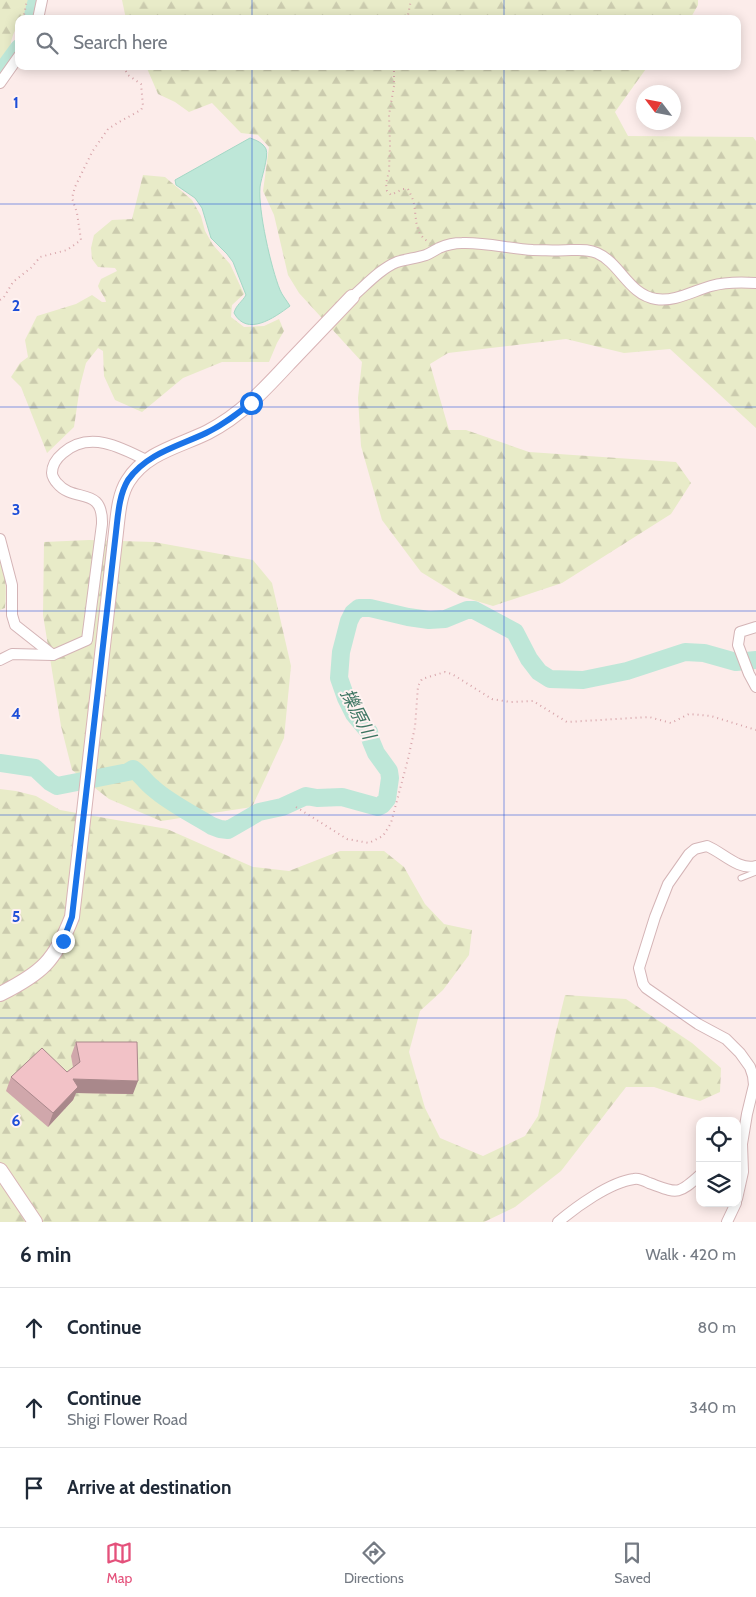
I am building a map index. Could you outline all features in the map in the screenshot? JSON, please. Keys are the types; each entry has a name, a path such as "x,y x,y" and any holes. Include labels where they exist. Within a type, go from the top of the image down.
{"street":[{"path":"39,15 42,0"},
{"path":"0,83 15,62"},
{"path":"0,994 37,973 52,957 63,941 72,917 120,503 128,480 148,461 158,453 207,432 229,420 251,403 352,298 387,266 425,255 438,248 460,243 532,250 582,249 596,252 614,264 621,275 643,294 664,300 726,283 756,283"},
{"path":"0,660 12,654 53,655 87,640 102,512 97,502 85,495 70,493 56,482 52,474 54,464 59,456 75,444 98,442 111,445 148,461"},
{"path":"0,539 12,586 12,615 15,625 53,655"},
{"path":"756,627 740,632 738,645 756,687"},
{"path":"741,1140 754,1085 750,1067 740,1053 726,1039 698,1024 646,988 643,984 639,968 655,917 668,884 692,851 707,846 741,865 752,868 756,866"},
{"path":"741,1153 743,1172 741,1181"},
{"path":"0,1170 35,1222"},
{"path":"558,1222 606,1188 634,1179 672,1191 685,1188 696,1178"},
{"path":"727,1222 734,1207"}],"lane":[{"path":"741,878 756,872"}],"path":[{"path":"24,15 27,0"},
{"path":"408,15 411,0"},
{"path":"0,300 13,282 32,266 40,256 67,250 81,240 77,213 72,198 75,187 92,152 108,129 141,110 144,106 141,84 128,75 125,70"},
{"path":"394,70 394,86 389,115 390,145 387,191 391,195 403,189 408,189 413,200 415,219 421,238 438,248"},
{"path":"296,807 347,840 369,843 383,836 391,823 408,759 415,727 418,686 422,679 445,672 452,674 492,700 510,702 533,701 566,722 649,717 671,723 688,714 711,716 756,730"}],"green space":[{"path":"0,0 33,0 31,9 27,15 15,15 15,31 9,53 5,64 0,69"},
{"path":"122,0 698,0 698,5 692,15 125,15"},
{"path":"148,70 645,70 615,112 628,136 753,137 756,141 756,428 670,349 624,353 566,339 448,353 430,364 449,430 466,430 529,452 676,462 691,483 671,514 562,583 493,606 460,596 421,572 382,520 361,446 358,398 362,362 299,293 288,275 274,215 263,191 269,147 258,135 241,133 212,103 189,112 175,102 158,94"},
{"path":"143,175 165,177 192,200 201,216 205,231 213,245 230,264 244,294 232,305 231,317 244,327 264,326 279,319 284,331 269,362 222,362 183,378 142,412 115,400 104,376 103,351 98,348 86,363 80,386 74,427 47,453 21,387 11,377 20,363 28,357 25,340 37,316 76,304 92,295 102,302 106,302 98,286 101,279 117,271 115,268 98,267 92,259 91,248 94,235 112,220 132,219"},
{"path":"89,540 154,542 253,560 272,583 291,666 284,738 252,807 161,821 109,799 72,770 61,726 43,615 44,542"},
{"path":"0,548 6,593 5,608 0,610"},
{"path":"0,789 36,796 60,810 167,829 253,867 289,871 340,851 384,851 404,867 425,904 444,924 472,930 469,955 443,990 420,1011 409,1052 425,1108 440,1138 483,1156 525,1136 538,1116 565,995 626,999 692,1043 721,1068 720,1092 700,1101 654,1087 626,1087 561,1171 515,1207 484,1222 0,1222"}],"shaded area":[{"path":"250,138 261,143 267,153 260,187 263,224 276,280 290,306 269,320 261,323 246,324 239,320 234,313 246,295 233,262 211,238 202,208 195,198 176,185 175,180"}],"building":[{"path":"76,1042 137,1042 138,1081 73,1079 78,1087 53,1113 11,1077 42,1048 67,1072 80,1062"}],"waterway":[{"path":"33,15 37,0"},
{"path":"3,70 15,54"},
{"name":"擽原川","path":"0,763 35,768 57,786 128,772 133,769 150,786 174,803 212,826 228,830 259,812 282,807 306,796 317,798 342,797 378,807 387,799 389,771 376,753 369,732 354,714 339,678 341,652 349,621 353,613 359,608 370,608 429,620 445,619 467,610 474,610 515,632 529,659 539,672 550,679 583,680 627,671 685,652 704,653 736,662 756,660"}],"route":[{"path":"63,941 72,917 108,595 123,492 128,480 158,453 207,432 229,420 251,403"}]}
